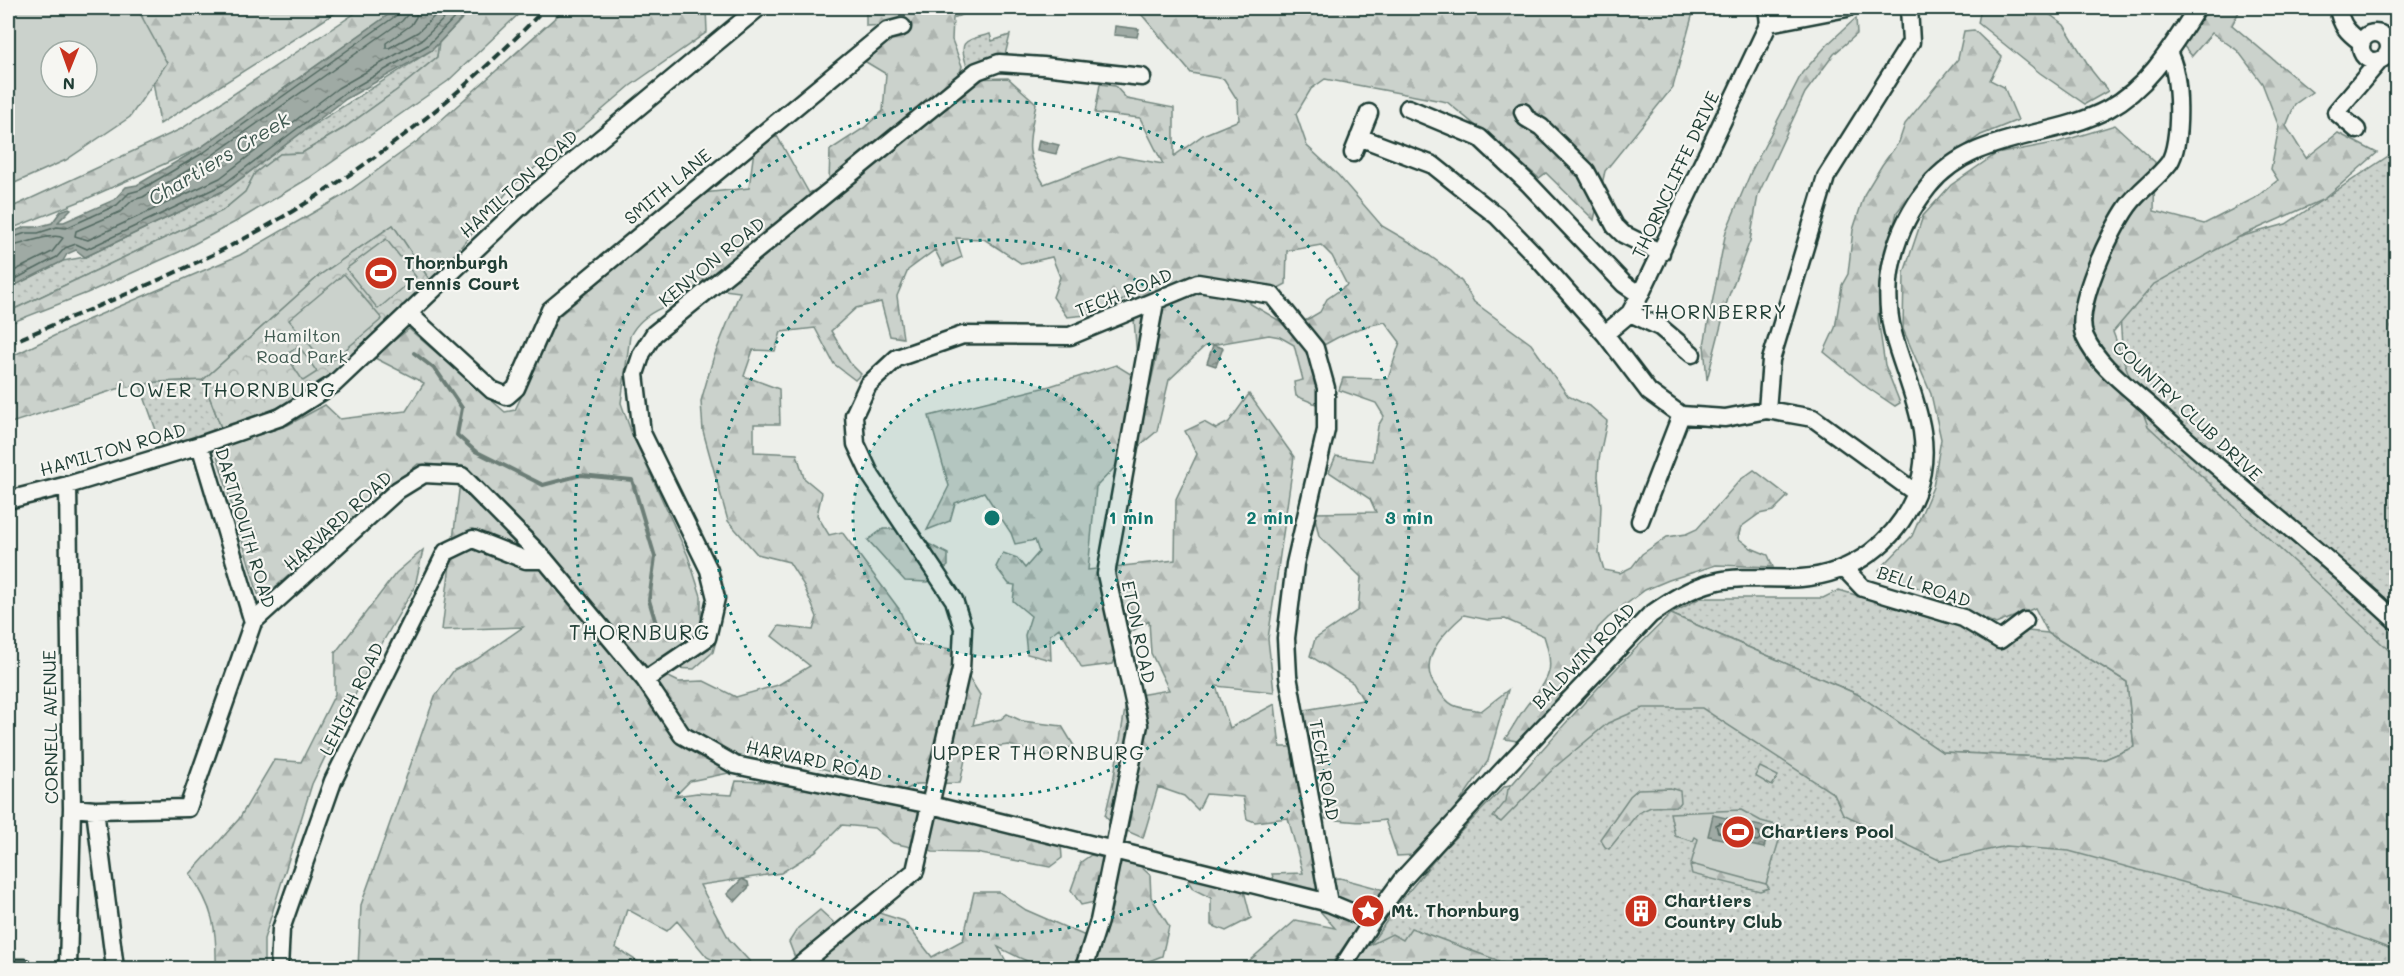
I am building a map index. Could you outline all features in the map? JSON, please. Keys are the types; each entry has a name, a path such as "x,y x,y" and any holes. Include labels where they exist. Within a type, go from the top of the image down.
{"street":[{"name":"HAMILTON ROAD","path":"8,500 200,445 280,417 334,384 535,193 758,8"},
{"path":"1768,15 1847,8"},
{"path":"1767,410 1771,360 1826,177 1911,42 1909,8 1907,8"},
{"name":"BALDWIN ROAD","path":"1342,969 1372,921 1402,880 1650,615 1671,600 1714,582 1735,579 1801,578 1844,568 1864,558 1895,530 1916,493 1921,474 1923,435 1920,415 1893,333 1889,293 1891,262 1905,221 1931,184 1965,156 1987,146 2073,123 2110,108 2148,78 2168,53 2197,8"},
{"path":"2337,8 2345,30 2361,42"},
{"name":"THORNCLIFFE DRIVE","path":"1605,334 1630,313 1640,295 1768,15"},
{"name":"SMITH LANE","path":"408,313 492,390 507,396 513,393 550,310 887,31 902,27"},
{"path":"2357,130 2336,112 2388,61 2389,44 2384,36 2372,33 2366,35 2361,42 2360,49 2363,56 2369,60 2388,61"},
{"name":"COUNTRY CLUB DRIVE","path":"2168,53 2176,70 2175,146 2170,162 2128,206 2115,228 2083,306 2084,335 2105,364 2186,440 2236,485 2363,589 2397,621"},
{"name":"KENYON ROAD","path":"645,680 707,638 716,598 709,570 642,433 635,374 642,353 654,334 977,71 999,63 1142,77"},
{"path":"1408,108 1480,138 1528,183 1624,284 1640,295"},
{"path":"1523,112 1526,118 1548,134 1586,171 1615,226 1623,234 1661,253"},
{"path":"1369,113 1356,145 1433,165 1497,216 1605,334 1649,392 1681,415 1725,418 1767,410 1813,418 1916,493"},
{"name":"TECH ROAD","path":"798,969 915,871 961,669 963,628 954,600 871,476 856,444 854,415 868,385 897,358 963,335 1070,336 1198,283 1272,295 1315,348 1326,388 1326,430 1295,564 1286,638 1288,676 1329,903"},
{"name":"ETON ROAD","path":"1084,969 1100,921 1140,725 1106,574 1155,302"},
{"path":"1630,313 1660,327 1692,354"},
{"path":"1640,520 1681,415"},
{"name":"DARTMOUTH ROAD","path":"200,445 254,622"},
{"name":"HARVARD ROAD","path":"95,810 188,808 254,622 398,490 424,474 462,476 545,560 645,680 682,735 735,765 931,805 1329,903 1372,921"},
{"name":"CORNELL AVENUE","path":"68,484 72,808 68,969"},
{"name":"LEHIGH ROAD","path":"279,969 281,929 333,781 446,552 473,539 526,560 545,560"},
{"name":"BELL ROAD","path":"1844,568 1863,588 1963,618 2000,640 2025,621"},
{"path":"72,808 95,810 115,969"},
{"path":"8,968 25,968"}],"green space":[{"path":"8,8 137,8 167,63 130,117 66,160 8,186"},
{"path":"141,8 343,8 160,124"},
{"path":"363,8 398,8 200,148 86,199 8,230 8,209 181,129"},
{"path":"472,8 525,8 448,81 309,178 239,220 179,252 87,293 8,324 8,312 222,211 245,192 255,173 280,154 302,153 344,128 397,90 437,57 439,43"},
{"path":"566,8 706,8 707,32 630,86 510,189 431,282 393,225 320,275 203,380 157,382 117,389 11,423 8,420 8,358 85,321 240,255 342,196 419,140"},
{"path":"866,8 980,8 953,18 952,40 962,66 959,79 1008,78 1036,103 1030,136 1030,153 1044,184 1118,156 1163,164 1140,118 1095,113 1100,84 1115,86 1127,99 1174,108 1174,156 1203,135 1239,120 1238,101 1224,79 1191,73 1136,8 1694,9 1673,87 1605,171 1594,220 1546,173 1539,178 1447,102 1325,79 1311,89 1296,114 1307,146 1338,175 1382,226 1413,244 1451,271 1462,282 1474,302 1531,344 1568,396 1591,407 1607,421 1598,476 1601,506 1599,553 1604,570 1620,573 1632,567 1642,554 1667,537 1686,534 1697,529 1740,480 1754,470 1788,496 1773,511 1759,514 1741,527 1738,538 1751,548 1768,555 1773,567 1716,565 1645,590 1598,628 1586,654 1567,679 1556,705 1523,742 1505,739 1547,678 1550,663 1544,636 1505,619 1488,620 1464,615 1456,622 1441,639 1431,658 1429,668 1431,678 1440,693 1453,705 1481,711 1508,690 1488,761 1455,809 1415,855 1397,856 1385,820 1357,822 1309,818 1320,879 1340,878 1384,890 1335,959 1392,934 1403,940 1411,928 1512,968 1219,968 1224,963 1242,967 1296,920 1335,928 1319,910 1325,900 1275,884 1272,874 1303,873 1288,818 1255,822 1247,819 1243,797 1206,794 1198,810 1184,796 1158,787 1143,838 1113,825 1105,816 1127,697 1169,690 1151,653 1149,621 1124,636 1113,664 1082,668 1059,628 1050,635 1051,660 1027,654 1025,635 1031,616 1013,601 1015,585 1009,584 996,567 1003,553 1017,558 1025,568 1039,552 1035,540 1015,544 1011,533 984,492 955,503 950,521 927,530 949,486 929,416 1050,386 1116,365 1150,386 1158,351 1137,358 1132,293 1106,313 1067,317 1053,297 1060,277 1052,257 1022,264 984,239 956,238 962,257 943,266 935,250 908,270 897,296 903,338 890,336 881,302 856,308 831,331 850,363 861,374 855,380 834,364 815,328 781,332 775,351 753,350 744,376 779,389 780,424 754,424 754,452 797,454 804,478 822,493 817,515 829,535 842,532 899,609 914,644 951,649 980,695 973,725 1001,719 1007,714 1022,721 1062,726 1074,746 1049,756 1009,745 967,750 960,783 917,784 903,791 792,760 690,781 675,796 697,793 732,795 736,781 767,782 855,796 1061,844 1062,858 1050,867 976,853 933,852 893,843 874,828 842,825 816,851 781,873 700,885 729,939 753,965 768,968 728,968 707,957 677,921 667,931 627,909 616,948 648,968 358,968 361,905 435,696 454,670 477,659 523,627 442,630 462,466 418,464 266,595 258,594 215,449 288,425 325,405 340,419 406,411 424,383 373,357 409,329 505,412 515,410 558,317 703,193 749,188 754,150 777,136 809,193 829,183 830,150 864,128 883,111 886,74 861,59 892,25 866,26","holes":["1321,245 1332,256 1347,285 1327,299 1320,312 1303,322 1322,346 1352,331 1385,322 1400,342 1388,379 1343,378 1339,390 1376,403 1384,416 1378,426 1373,461 1336,456 1329,472 1370,499 1376,512 1314,513 1319,536 1361,577 1358,610 1315,639 1310,656 1353,683 1363,700 1305,710 1294,747 1280,747 1275,704 1230,728 1216,686 1274,692 1268,639 1294,457 1249,394 1229,422 1216,429 1204,422 1185,431 1197,454 1176,499 1175,560 1088,570 1096,487 1120,462 1157,431 1169,380 1205,346 1269,335 1280,337 1294,345 1303,380 1294,382 1296,396 1316,404 1322,389 1310,347 1280,321 1249,303 1286,284 1287,251","724,290 740,292 713,359 701,401 703,431 728,521 757,554 789,562 803,584 817,617 813,630 779,626 772,636 810,666 778,685 736,697 704,681 679,682 648,667 694,669 713,652 717,637 701,617 701,596 688,556 632,434 621,403 630,336 637,325 658,309"]},
{"path":"1981,8 2041,8 2064,25 2092,71 2108,91 2085,104 2040,73 1978,23"},
{"path":"2203,8 2241,8 2232,25 2312,92 2295,104 2286,126 2306,158 2338,133 2377,153 2324,199 2241,236 2154,284 2113,332 2148,426 2396,657 2396,951 2296,913 2069,851 2006,846 1941,861 1843,814 1834,794 1702,708 1643,708 1608,723 1555,767 1501,822 1493,817 1506,801 1508,789 1547,744 1608,677 1671,614 1857,694 1942,752 2103,760 2134,747 2127,682 2048,633 2035,608 1996,624 1879,570 1912,536 1933,487 1941,439 1931,394 1903,329 1904,273 1923,216 1951,185 1996,154 2059,142 2115,125 2155,162 2154,211 2204,224 2255,198 2278,180 2271,169 2279,127 2262,83 2238,51 2212,33 2192,56 2181,43"},
{"path":"1856,18 1857,34 1834,54 1805,93 1758,195 1750,241 1728,298 1707,380 1704,345 1726,231 1751,172 1802,73"},
{"path":"1974,30 2002,57 1990,80 2004,87 2018,120 1981,135 1926,174 1897,212 1885,261 1878,318 1885,365 1900,403 1895,406 1868,388 1824,352 1835,328 1842,285 1848,274 1853,230 1865,193 1899,142 1905,124 1958,59 1964,31"},
{"path":"990,34 992,41 1010,35 1004,59 967,66 963,51 966,42"},
{"path":"439,43 437,57 397,90 344,128 302,153 280,154 255,173 245,192 222,211 8,312 9,288 63,261 85,257 227,189 301,133 432,50"},
{"path":"2396,151 2396,696 2154,487 2123,361 2120,315 2151,268 2189,251 2286,224"},
{"name":"Hamilton Road Park","path":"393,225 431,282 318,387 265,414 222,430 203,380 320,275"},
{"name":"Thornburgh Tennis Court","path":"386,239 416,277 378,309 346,269"},
{"path":"344,274 382,319 327,365 289,320"},
{"path":"299,346 317,372 303,381 286,355"},
{"path":"203,380 222,430 162,447 140,385"},
{"path":"883,529 900,529 948,554 948,566 928,582 905,581 868,540"},
{"path":"423,550 415,586 369,666 312,784 264,939 264,968 216,968 216,941 212,918 204,897 190,874 239,819 274,760 301,762 335,694 335,653 396,573"},
{"path":"1839,590 1947,623 2048,633 2127,682 2134,747 2103,760 1942,752 1857,694 1671,614 1700,598 1823,598"},
{"name":"Chartiers Country Club","path":"1678,683 1938,815 2396,913 2396,968 1512,968 1494,959 1403,940 1370,945 1400,902 1441,852 1505,786 1525,782 1602,704"},
{"path":"1760,767 1778,776 1772,786 1755,776"},
{"path":"1670,788 1680,791 1681,802 1678,806 1651,807 1638,813 1609,849 1605,847 1600,839 1630,796 1638,789"},
{"path":"1741,810 1761,821 1783,827 1766,884 1691,864 1698,839 1695,837 1693,841 1675,836 1670,813"},
{"path":"1091,855 1140,866 1150,875 1151,897 1169,926 1162,956 1121,969 1077,963 1056,968 1037,965 998,947 1010,968 809,968 797,963 789,942 798,928 820,910 847,935 876,912 904,921 932,957 963,940 974,892 999,892 1026,910 1083,935 1106,930 1113,903 1099,901 1081,905 1071,890 1081,862"},
{"path":"1698,863 1763,879 1769,888 1760,891 1692,874 1690,866"},
{"path":"1194,873 1243,887 1251,918 1226,931 1211,925 1211,898 1193,889 1188,881"}],"water":[{"name":"Chartiers Creek","path":"398,8 472,8 432,50 346,99 227,189 85,257 76,250 67,254 63,261 8,289 8,234 25,227 52,223 61,211 69,208 71,209 58,222 64,222 114,200 126,187 137,185 200,148"},
{"path":"1115,26 1139,29 1137,37 1114,35"},
{"path":"1039,140 1059,145 1056,154 1037,150"},
{"path":"1213,345 1223,348 1216,366 1207,363"},
{"name":"Chartiers Pool","path":"1713,815 1769,828 1764,848 1708,836"},
{"path":"742,879 748,882 749,887 735,902 727,894"}],"waterway":[{"path":"414,353 436,370 462,408 457,435 475,451 543,485 581,475 632,480 655,557 649,600 657,627"}],"railway":[{"path":"8,344 216,253 261,230 305,203 349,175 433,113 510,44 545,8"}],"place":[{"name":"Thornburgh Tennis Court","path":"381,273"},
{"name":"Chartiers Pool","path":"1738,832"},
{"name":"Mt. Thornburg","path":"1368,911"},
{"name":"Chartiers Country Club","path":"1641,911"}],"district":[{"name":"THORNBERRY","path":"1715,312"},
{"name":"LOWER THORNBURG","path":"227,390"},
{"name":"THORNBURG","path":"640,633"},
{"name":"UPPER THORNBURG","path":"1039,753"}]}
